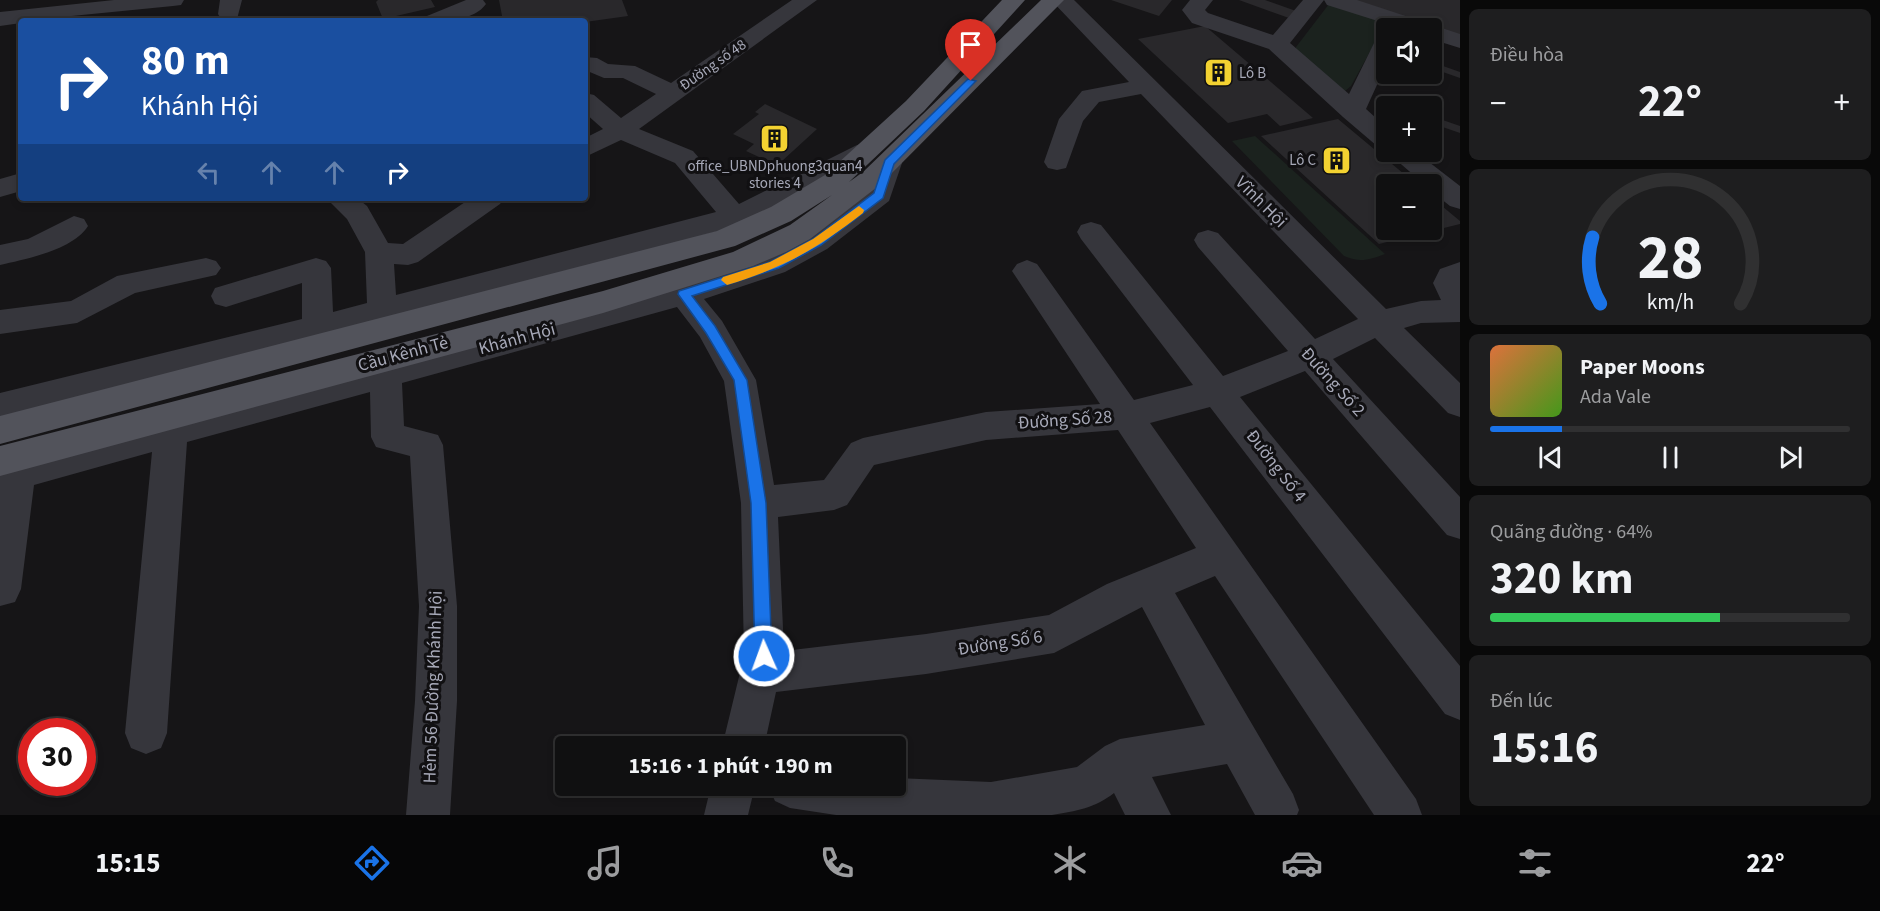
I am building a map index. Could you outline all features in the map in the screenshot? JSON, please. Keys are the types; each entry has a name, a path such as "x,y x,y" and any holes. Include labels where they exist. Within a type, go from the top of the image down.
{"main road":[{"name":"Khánh Hội","path":"878,157 915,106 1014,0"},
{"name":"Khánh Hội","path":"791,223 878,157 1053,0"},
{"name":"Cầu Kênh Tẻ","path":"0,430 791,223"},
{"name":"Cầu Kênh Tẻ","path":"6,471 614,299 743,260 791,223"}],"street":[{"path":"0,19 124,2 173,0"},
{"path":"766,0 800,5"},
{"name":"Vĩnh Hội","path":"1062,0 1460,404"},
{"path":"1277,44 1314,0"},
{"path":"1335,0 1376,22"},
{"name":"Đường số 48","path":"588,146 620,130 800,5"},
{"path":"1197,5 1200,18 1277,44 1376,132"},
{"path":"444,18 476,8"},
{"path":"1442,35 1460,41"},
{"path":"589,63 604,71 627,71 673,93"},
{"path":"1352,112 1376,63"},
{"path":"1057,162 1071,119 1091,96 1146,86"},
{"path":"588,103 620,130 684,157 735,217"},
{"name":"Khánh Hội","path":"0,406 318,327 735,217 878,157 879,195 817,242 774,265 684,294 386,375 171,432 6,471"},
{"path":"1412,162 1460,200"},
{"path":"1436,162 1460,171"},
{"path":"0,188 18,183"},
{"path":"343,201 357,213 379,252 382,310"},
{"path":"379,252 408,255 486,201"},
{"path":"0,255 36,247 74,226"},
{"name":"Đường Số 4","path":"1091,232 1460,699"},
{"name":"Đường Số 2","path":"1208,240 1460,523"},
{"path":"0,322 77,312 127,284 206,268"},
{"path":"226,296 316,268 318,327"},
{"path":"1027,271 1400,815"},
{"path":"684,294 711,329 740,380 759,503 764,656 746,736"},
{"name":"Đường Số 28","path":"759,503 834,494 863,453 986,426 1126,416 1217,392 1309,356 1380,322 1421,312 1457,294"},
{"name":"Hẻm 56 Đường Khánh Hội","path":"386,375 388,437 426,445 438,606 429,815"},
{"path":"146,733 171,432"},
{"path":"2,589 6,471"},
{"name":"Đường Số 6","path":"761,674 926,654 1054,634 1121,597 1222,555"},
{"path":"1150,585 1277,810"},
{"path":"856,796 883,800 991,804 1086,787 1120,761 1237,741"},
{"path":"1120,761 1149,815"},
{"path":"726,815 731,796"}],"shaded area":[{"path":"1329,4 1376,20 1376,41 1351,86 1345,91 1296,52 1296,47"},
{"path":"1255,136 1385,254 1364,260 1344,256 1232,141"}],"building":[{"path":"378,0 431,0 435,7 383,18 376,2"},
{"path":"499,0 622,0 628,16 588,22 588,18 502,18"},
{"path":"1111,0 1172,0 1159,16"},
{"path":"1239,0 1265,0 1296,11 1289,18"},
{"path":"1349,0 1460,0 1460,36 1442,30 1442,18 1404,18"},
{"name":"Lô B","path":"1205,26 1313,118 1280,126 1267,114 1228,123 1138,39"},
{"path":"1443,66 1460,72 1460,78 1442,72"},
{"name":"office_UBNDphuong3quan4 stories 4","path":"765,104 817,129 770,172 754,164 759,157 746,151 754,144 733,134 759,114 755,112"},
{"name":"Lô C","path":"1338,119 1376,151 1376,162 1390,162 1404,174 1376,174 1376,240 1395,240 1379,244 1261,136"},
{"path":"1442,120 1460,126 1460,133 1442,127"},
{"name":"Lô C","path":"1442,206 1460,221 1460,224 1442,228"}],"slow traffic":[{"path":"727,280 774,265 817,242 859,210"}],"place":[{"name":"Lô B","path":"1218,73"},
{"name":"office_UBNDphuong3quan4 stories 4","path":"775,139"},
{"name":"Lô C","path":"1337,160"}],"route":[{"path":"764,656 759,503 740,380 711,329 684,294 774,265 817,242 879,195 889,163 971,81"}]}
